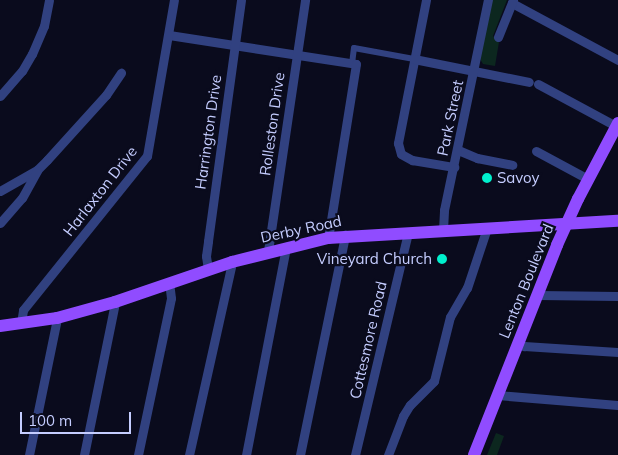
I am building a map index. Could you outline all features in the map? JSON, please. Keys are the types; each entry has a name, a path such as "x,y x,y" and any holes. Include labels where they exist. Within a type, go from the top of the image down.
{"main road":[{"name":"Lenton Boulevard","path":"474,455 568,222 617,124"},
{"name":"Derby Road","path":"0,326 21,323 56,324 208,269 268,251 345,235 548,226 568,222 618,221"}],"street":[{"path":"0,96 22,71 32,54 44,26 49,0"},
{"name":"Harlaxton Drive","path":"21,323 23,310 147,156 174,0"},
{"name":"Harrington Drive","path":"208,269 206,256 241,0"},
{"name":"Rolleston Drive","path":"268,251 305,0"},
{"path":"426,0 399,133 401,154 412,160 454,167"},
{"path":"488,0 474,72 529,82"},
{"path":"498,37 512,2 618,60"},
{"path":"169,35 354,64"},
{"path":"328,238 354,64 354,48 414,59"},
{"name":"Park Street","path":"414,59 474,72 444,210 443,230"},
{"path":"0,223 22,198 37,170 106,95 120,73"},
{"path":"538,84 617,124"},
{"path":"458,150 477,158 512,165"},
{"path":"536,151 588,179"},
{"path":"0,191 37,170"},
{"path":"388,455 402,416 410,405 434,381 450,317 467,288 487,228"},
{"name":"Cottesmore Road","path":"355,455 408,232"},
{"path":"300,455 345,235"},
{"path":"246,455 286,247"},
{"path":"190,455 232,262"},
{"path":"138,455 171,298 169,282"},
{"path":"538,295 618,296"},
{"path":"84,455 115,302"},
{"path":"29,455 56,324"},
{"path":"518,343 524,346 618,352"},
{"path":"498,395 618,404"}],"green space":[{"path":"490,0 507,0 493,36 499,42 495,66 483,64 480,59"},
{"path":"496,433 504,436 497,455 487,455"}],"place":[{"name":"Savoy","path":"487,178"},
{"name":"Vineyard Church","path":"442,259"}]}
